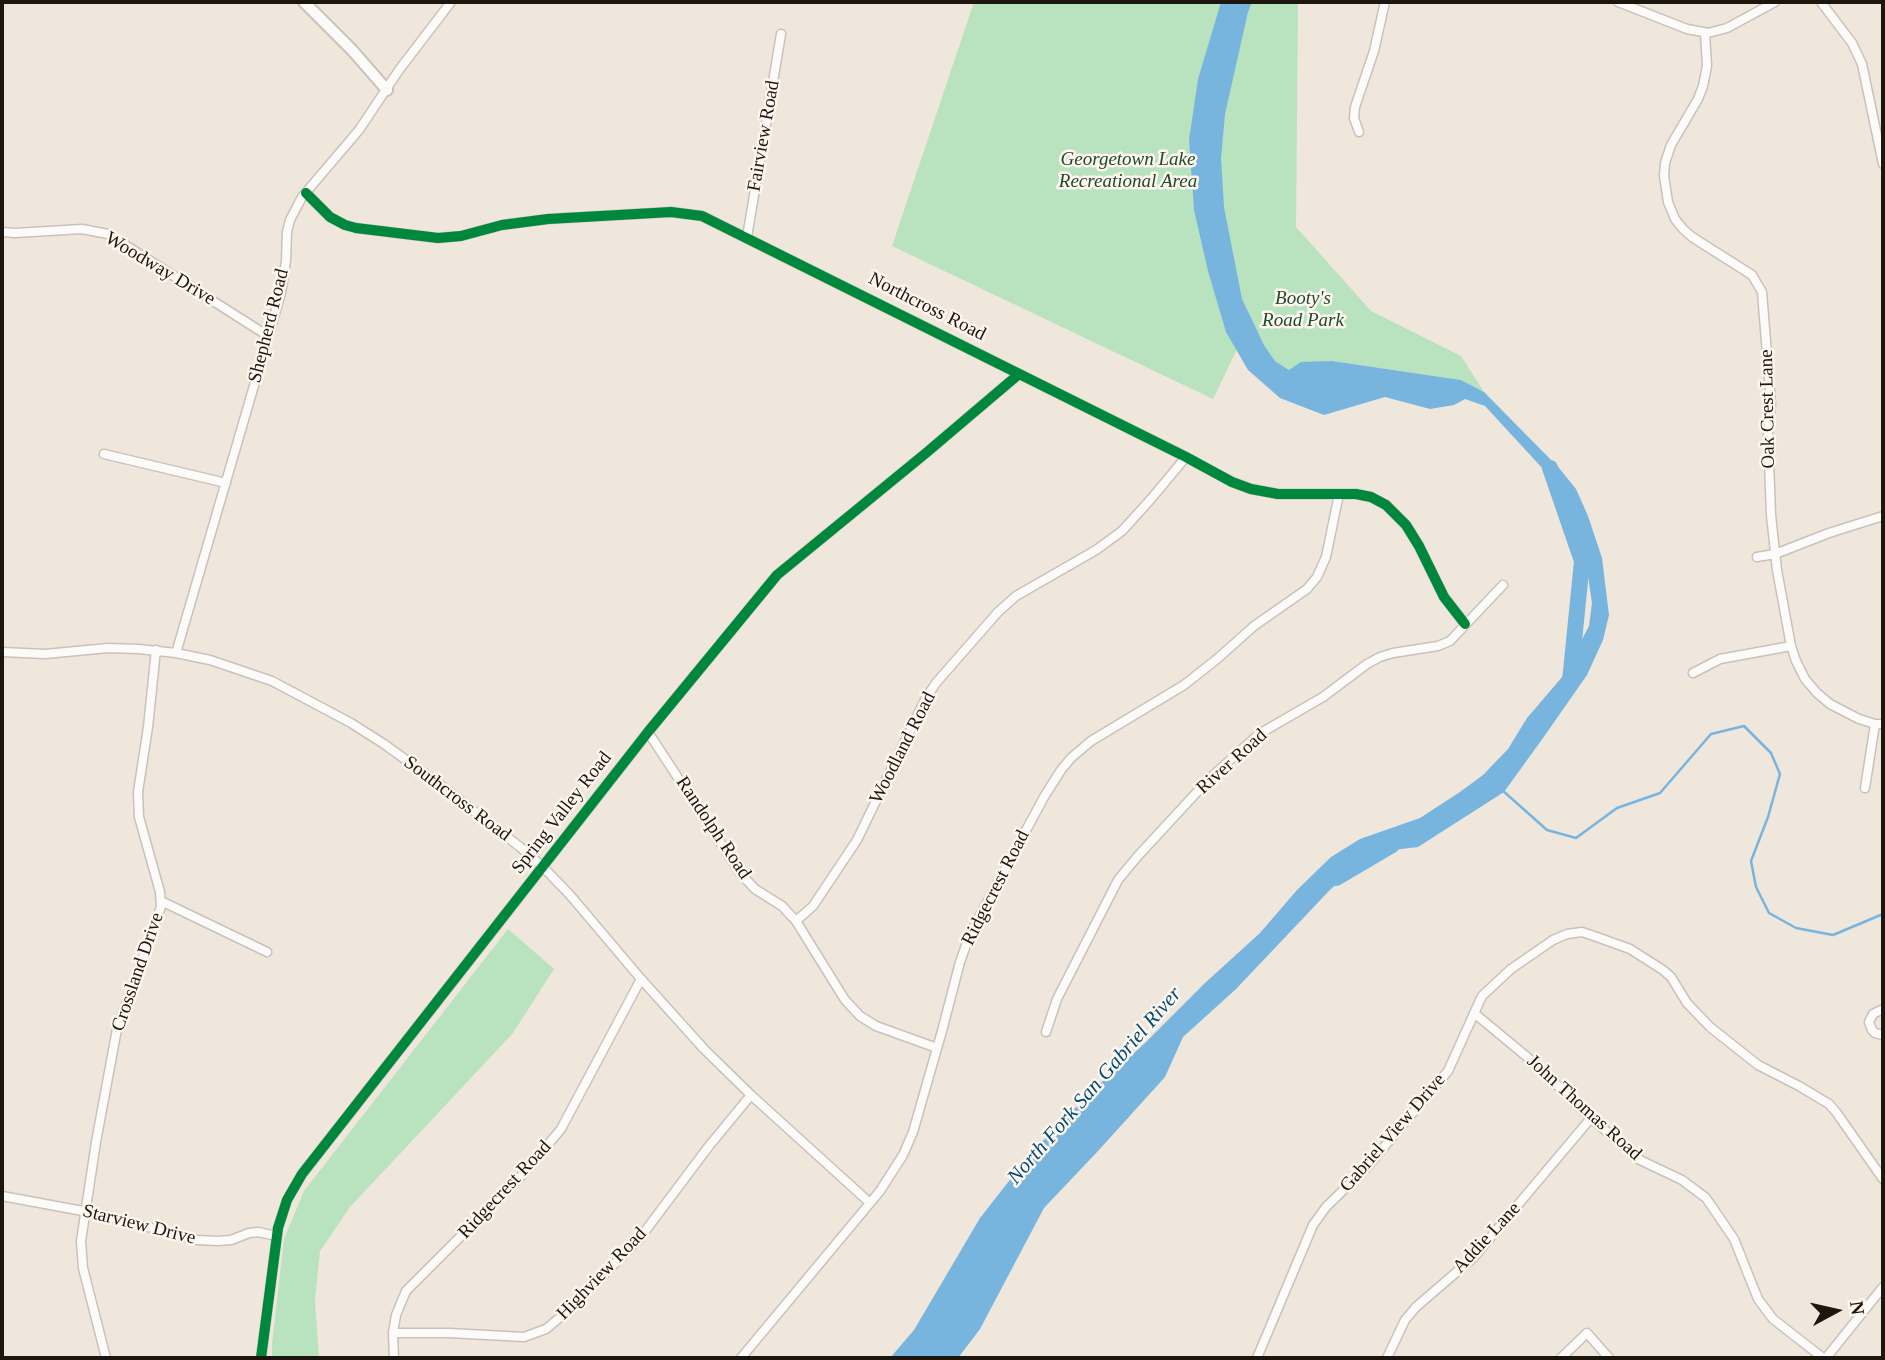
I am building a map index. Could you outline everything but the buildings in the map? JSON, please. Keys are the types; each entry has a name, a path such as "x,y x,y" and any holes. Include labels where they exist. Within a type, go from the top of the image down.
{"street":[{"path":"304,2 387,90"},
{"name":"Shepherd Road","path":"176,653 284,277 287,232 295,208 359,130 452,2"},
{"path":"1359,132 1354,118 1355,107 1374,51 1385,2"},
{"path":"1618,2 1687,29 1705,33 1727,28 1775,2"},
{"path":"1821,2 1852,43 1862,64 1883,164"},
{"name":"Oak Crest Lane","path":"1705,33 1707,66 1703,86 1668,151 1665,189 1673,213 1683,229 1752,275 1762,292 1772,404 1768,434 1771,514 1775,554 1796,661 1805,679 1817,693 1844,713 1879,724"},
{"name":"Fairview Road","path":"747,237 781,34"},
{"name":"Northcross Road","path":"306,192 330,217 345,225 422,237 453,237 537,220 671,212 702,216 1232,482 1278,494 1356,494 1371,497 1386,505 1406,526 1444,597 1465,624"},
{"name":"Woodway Drive","path":"2,233 82,229 108,234 268,336"},
{"name":"Spring Valley Road","path":"261,1358 276,1236 281,1214 302,1174 648,732 776,575 1019,374"},
{"path":"104,454 226,483"},
{"name":"Woodland Road","path":"796,921 813,906 857,840 926,698 936,683 998,612 1016,596 1096,550 1122,531 1186,457"},
{"name":"Ridgecrest Road","path":"741,1358 870,1203 903,1155 913,1132 970,934 1061,770 1100,734 1184,685 1254,626 1307,589 1317,577 1326,557 1339,494"},
{"path":"1757,557 1775,554 1883,516"},
{"name":"River Road","path":"1046,1032 1057,999 1118,880 1209,779 1259,734 1342,685 1367,664 1393,653 1450,642 1503,585"},
{"path":"1693,673 1720,659 1791,646"},
{"name":"Southcross Road","path":"2,652 45,654 108,648 176,653 210,660 272,681 351,723 442,786 542,866 704,1049 870,1203"},
{"name":"Crossland Drive","path":"106,1358 81,1254 82,1230 117,1029 158,917 161,901 139,817 138,792 156,650"},
{"path":"1865,788 1879,724"},
{"name":"Randolph Road","path":"648,732 741,874 755,889 782,906 796,921 845,1000 860,1016 876,1026 937,1048"},
{"path":"161,901 267,952"},
{"name":"Gabriel View Drive","path":"1257,1358 1313,1225 1326,1207 1368,1166 1448,1071 1482,996 1511,969 1560,936 1582,932 1630,949 1663,970 1671,977 1687,1003 1710,1027 1758,1065 1829,1104 1883,1179"},
{"name":"Ridgecrest Road","path":"394,1358 393,1333 396,1315 406,1291 523,1174 561,1129 641,979"},
{"path":"1883,1009 1872,1014 1869,1022 1875,1033 1883,1035"},
{"name":"John Thomas Road","path":"1474,1013 1532,1061 1591,1118 1640,1160 1682,1180 1706,1198 1734,1239 1759,1299 1773,1319 1825,1358"},
{"name":"Highview Road","path":"393,1333 524,1337 546,1329 570,1309 640,1238 751,1095"},
{"name":"Addie Lane","path":"1387,1358 1405,1320 1474,1257 1591,1118"},
{"name":"Starview Drive","path":"2,1196 86,1211 197,1240 231,1240 258,1232 276,1236"},
{"path":"1825,1358 1883,1287"},
{"path":"1561,1358 1587,1333 1609,1358"}],"green space":[{"name":"Georgetown Lake Recreational Area","path":"974,2 1298,2 1296,227 1371,311 1461,356 1484,392 1461,380 1332,361 1289,370 1275,361 1251,320 1213,399 892,246"},
{"path":"508,929 554,969 513,1033 350,1207 320,1251 315,1300 319,1358 272,1358 284,1239 304,1191"}],"water":[{"path":"1221,2 1252,2 1225,114 1221,158 1224,207 1242,299 1264,345 1275,361 1289,370 1301,362 1332,361 1461,380 1484,392 1559,468 1576,489 1602,558 1609,615 1603,640 1587,675 1504,792 1418,847 1393,850 1362,859 1236,989 1183,1037 1165,1077 1044,1208 980,1329 958,1358 890,1358 914,1330 980,1218 1031,1153 1094,1089 1260,933 1297,890 1331,857 1360,839 1420,818 1483,775 1508,749 1527,718 1563,676 1589,626 1592,603 1587,570 1580,537 1564,495 1485,406 1465,399 1454,405 1430,409 1385,397 1324,415 1280,398 1248,370 1226,332 1194,210 1189,140 1198,79"}],"waterway":[{"name":"North Fork San Gabriel River","path":"1550,468 1582,561 1570,681"},
{"path":"1502,790 1547,830 1576,838 1617,808 1660,793 1711,734 1744,726 1771,753 1780,774 1768,817 1751,861 1756,887 1769,913 1796,928 1833,935 1883,914"},
{"name":"North Fork San Gabriel River","path":"1336,878 1392,845"}],"cycle path":[{"path":"306,193 330,217 345,225 438,238 548,219 671,212 702,216 1232,482 1278,494 1356,494 1371,497 1386,505 1406,525 1444,597 1465,624"},
{"path":"261,1358 278,1228 287,1200 302,1174 648,732 777,575 1019,374"}],"park label":[{"name":"Booty's Road Park","path":"1303,310"}]}
